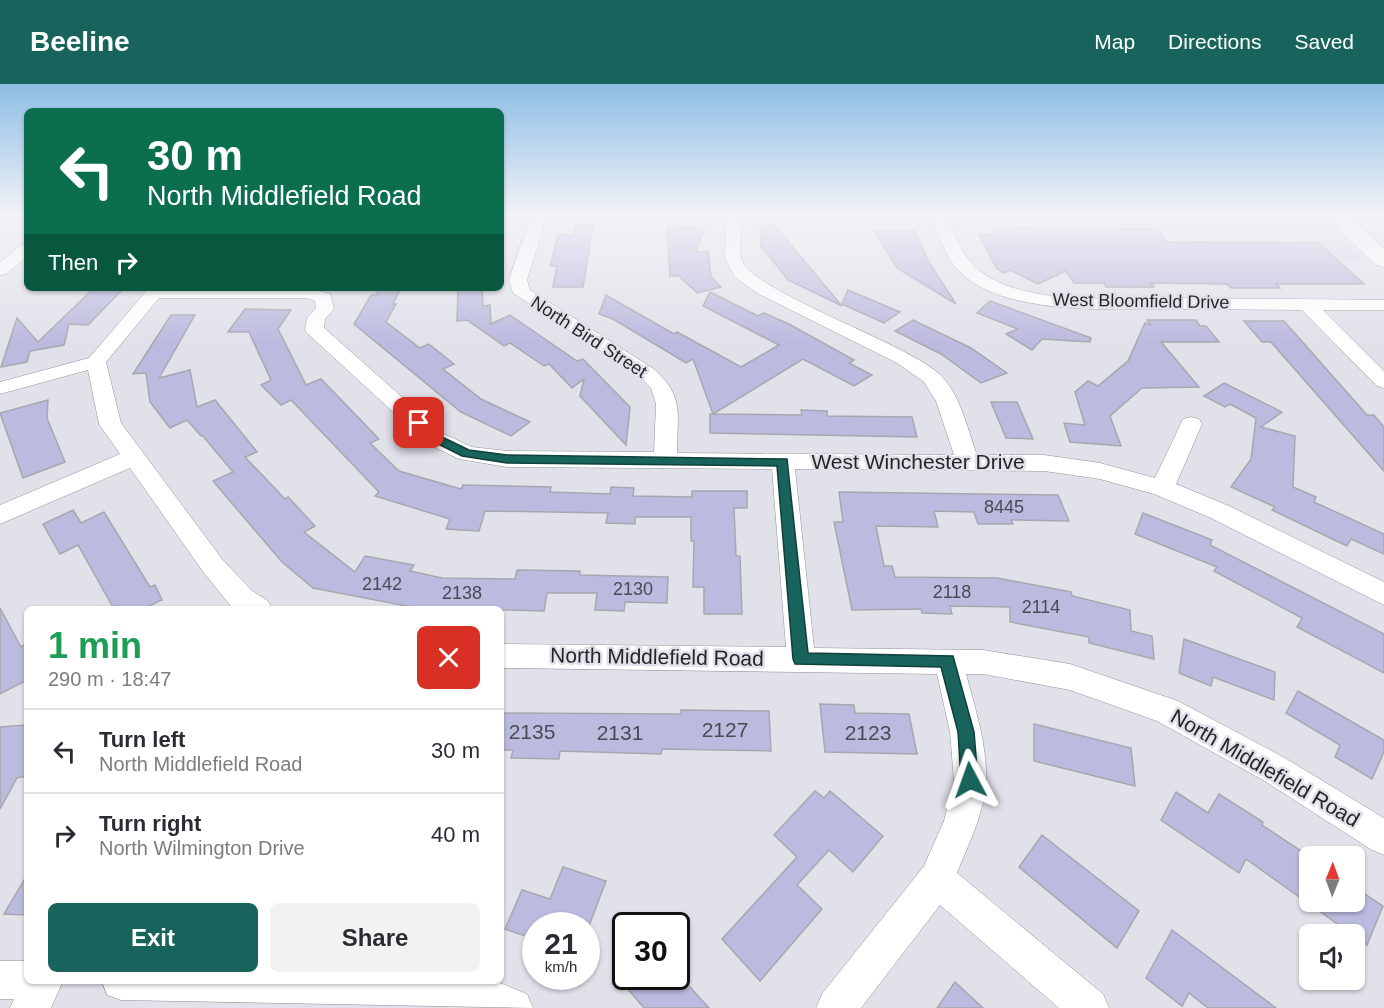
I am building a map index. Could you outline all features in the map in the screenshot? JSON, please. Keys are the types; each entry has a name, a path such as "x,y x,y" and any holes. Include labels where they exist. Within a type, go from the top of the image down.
{"street":[{"path":"0,270 15,258"},
{"name":"North Bird Street","path":"525,258 518,280 522,293 647,373 661,386 668,404 665,460"},
{"path":"733,258 741,273 763,289 904,359 932,378 947,401 968,463"},
{"name":"West Bloomfield Drive","path":"957,258 961,264 990,284 1022,295 1049,300 1083,303 1384,305"},
{"path":"0,388 96,362 132,316 156,291"},
{"name":"West Winchester Drive","path":"207,291 308,293 324,298 325,309 316,318 314,329 436,439 467,453 507,459 1044,463 1100,471 1162,488 1220,512 1384,594"},
{"path":"1306,304 1384,382"},
{"path":"96,362 110,424 213,566 241,598 253,606"},
{"path":"1162,488 1191,424"},
{"path":"0,515 134,457"},
{"path":"783,462 801,659"},
{"name":"North Middlefield Road","path":"504,656 983,662 1070,677 1167,711 1274,768 1384,838"},
{"path":"836,1008 937,879 961,822 970,780 966,732 948,661"},
{"path":"937,879 1089,1008"},
{"path":"0,980 24,980"},
{"path":"30,1008 42,984"},
{"path":"285,984 449,987 476,993 513,1008"}],"shaded area":[{"path":"1191,258 1364,258 1367,261 1193,260"}],"building":[{"path":"552,258 588,258 583,287 553,287 557,266 550,266"},
{"path":"669,258 709,258 711,277 721,287 697,293 679,276 670,276"},
{"path":"771,258 802,258 842,306 788,280"},
{"path":"891,258 927,258 956,304 897,268"},
{"path":"991,258 1335,258 1364,284 1276,284 1280,288 1231,288 1227,284 1151,283 1154,287 1106,287 1104,283 1074,283 1066,271 1038,284 1010,270 1004,273 997,269"},
{"path":"848,290 900,312 884,323 842,304"},
{"path":"91,291 121,291 88,325 69,324 64,345 30,351 27,362 1,367 17,318 38,342"},
{"path":"378,291 400,291 393,304 396,304 386,322 420,348 429,344 454,364 443,369 481,399 530,422 511,436 461,412 354,324 371,295 376,295"},
{"path":"458,291 482,291 483,306 490,305 491,324 510,315 577,361 583,359 630,407 626,445 580,396 584,379 572,388 549,364 544,366 510,343 504,346 467,320 457,321"},
{"path":"710,292 758,316 764,313 789,324 854,360 849,363 872,375 854,386 803,359 713,414 693,359 686,363 613,319 599,314 606,295 674,334 677,332 741,367 779,345 703,306"},
{"path":"990,301 1091,338 1090,342 1042,339 1032,350 1006,334 1018,329 977,313"},
{"path":"245,309 291,310 278,329 306,385 321,379 379,439 370,443 399,471 461,489 463,485 551,487 550,492 610,494 611,487 634,488 633,496 692,497 692,491 747,491 747,508 734,508 736,556 740,556 742,614 704,614 704,587 693,587 694,541 691,541 691,517 635,517 635,524 606,523 608,513 485,511 479,531 446,529 450,519 375,496 379,492 291,400 281,405 261,385 271,380 249,332 228,332"},
{"path":"171,315 195,315 159,378 190,370 197,407 215,400 257,452 245,457 285,499 288,497 315,526 304,532 355,572 365,556 414,565 410,571 442,578 515,579 517,570 580,571 580,575 668,577 667,603 625,602 624,611 595,610 597,593 547,593 544,611 504,610 504,606 407,606 313,588 282,562 213,481 233,472 202,435 187,420 170,428 150,402 146,373 133,374"},
{"path":"913,320 971,348 1007,373 981,383 941,354 895,331"},
{"path":"1147,320 1196,320 1200,326 1206,326 1219,342 1161,342 1199,387 1142,388 1110,416 1121,446 1070,442 1064,423 1085,425 1075,392 1088,381 1098,386 1128,361 1145,323 1151,325"},
{"path":"1244,321 1284,321 1367,415 1374,415 1384,427 1384,471 1271,342 1262,342"},
{"path":"1224,383 1282,412 1261,427 1295,436 1293,487 1316,497 1314,502 1384,534 1384,554 1351,539 1347,546 1272,510 1275,507 1231,487 1251,459 1256,418 1230,404 1225,407 1204,396"},
{"path":"48,400 47,418 65,462 23,478 0,413"},
{"path":"991,402 1017,402 1033,439 1006,438"},
{"path":"801,410 827,411 827,416 912,417 917,437 710,433 710,414 802,415"},
{"path":"839,492 1058,495 1069,521 1011,520 1013,524 978,524 974,512 934,511 938,527 876,526 884,566 892,566 895,577 997,578 1071,592 1072,596 1130,610 1131,631 1152,636 1154,659 1089,643 1089,637 1010,622 1010,607 950,606 952,614 922,613 921,609 852,610 834,522 843,522"},
{"path":"73,510 81,523 104,512 150,587 155,585 162,600 149,606 112,606 78,545 60,554 43,524"},
{"path":"1143,513 1212,540 1210,545 1384,634 1384,673 1297,627 1302,618 1214,571 1217,567 1135,534"},
{"path":"0,608 21,647 24,645 24,682 0,694"},
{"path":"1184,639 1275,672 1274,700 1213,677 1211,686 1179,673"},
{"path":"1298,691 1384,740 1384,752 1372,779 1335,757 1340,745 1286,713"},
{"path":"820,704 854,705 855,713 909,714 917,754 825,752"},
{"path":"681,710 769,711 771,751 662,749 661,754 560,751 559,759 511,758 513,750 504,750 504,713 681,714"},
{"path":"1034,724 1131,748 1135,786 1034,761"},
{"path":"24,725 24,777 17,778 0,809 0,727"},
{"path":"815,791 824,798 830,791 883,836 853,872 829,850 797,885 822,909 760,981 722,939 797,857 774,835"},
{"path":"1176,792 1208,813 1219,794 1263,822 1262,825 1299,850 1299,897 1246,859 1239,873 1161,820"},
{"path":"1042,835 1139,911 1117,948 1019,867"},
{"path":"563,867 606,881 594,912 522,912 522,935 505,929 522,890 550,899"},
{"path":"24,880 24,915 4,914"},
{"path":"1365,894 1383,906 1367,945 1365,944 1365,924 1337,924 1321,912 1365,912"},
{"path":"1172,930 1276,1008 1208,1008 1189,993 1182,1006 1146,978"},
{"path":"955,982 983,1008 937,1008"},
{"path":"690,987 709,1008 644,1008 629,990 690,990"}],"route":[{"path":"419,423 436,439 467,453 507,459 783,462 801,659 948,661 966,732 970,780"}]}
